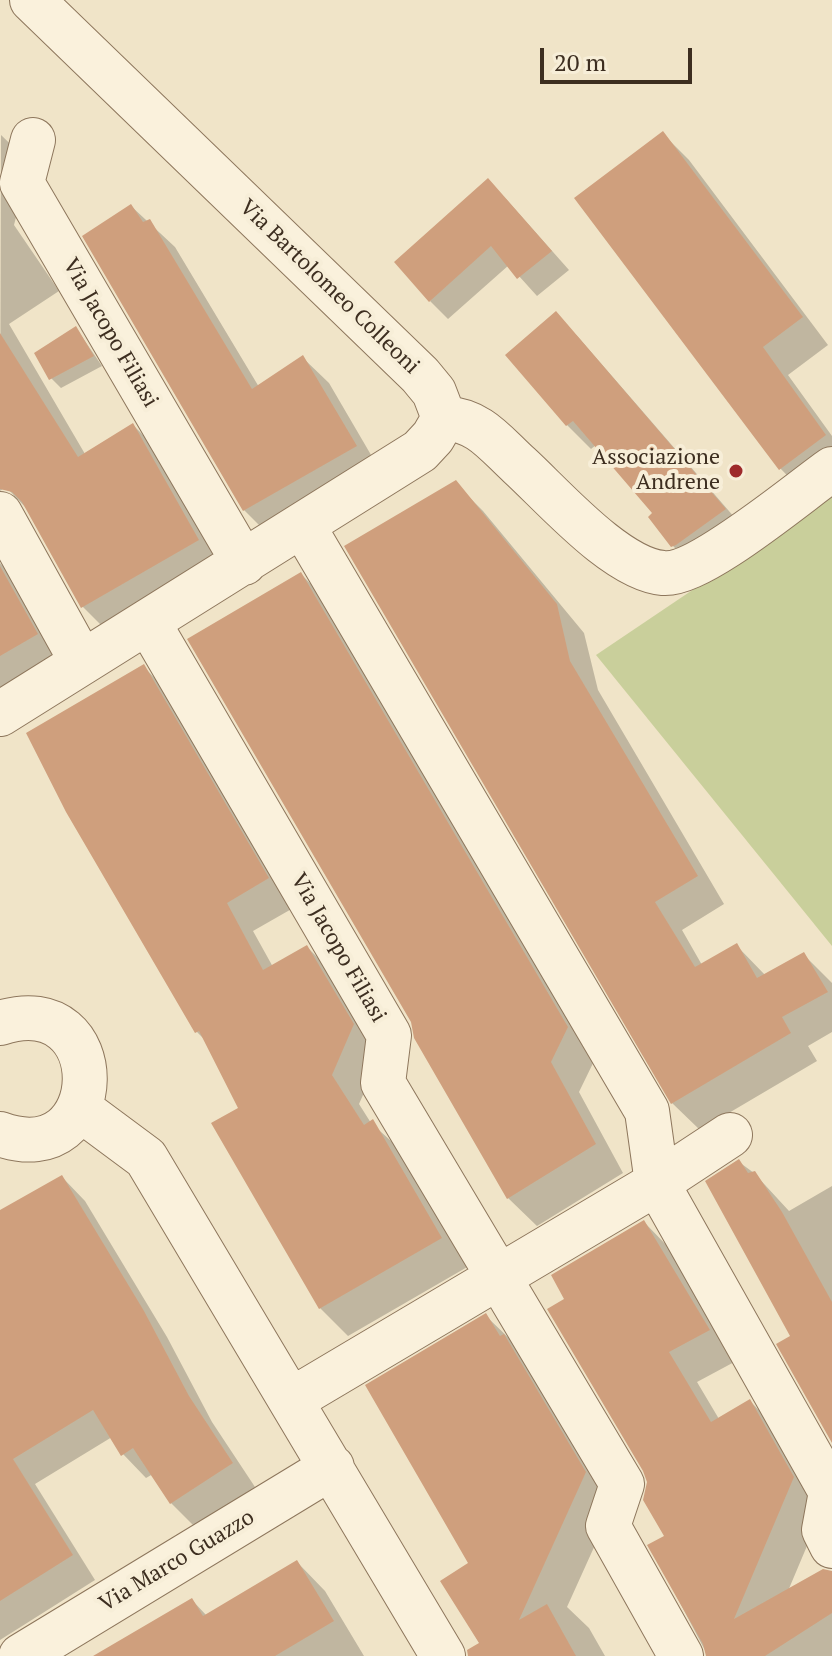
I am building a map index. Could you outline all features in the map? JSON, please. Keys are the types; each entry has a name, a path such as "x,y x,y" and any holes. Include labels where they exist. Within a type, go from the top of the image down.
{"street":[{"name":"Via Bartolomeo Colleoni","path":"32,0 420,375 434,392 444,418"},
{"name":"Via Jacopo Filiasi","path":"33,140 22,183 244,563"},
{"path":"0,714 420,451 444,418 474,424 606,545 638,566 665,574 696,567 832,469"},
{"path":"0,514 82,662"},
{"path":"303,526 647,1111 657,1183 831,1492 824,1530 832,1546"},
{"name":"Via Jacopo Filiasi","path":"148,622 389,1035 383,1083 622,1484 608,1526 681,1656"},
{"path":"0,1023 22,1017 44,1019 71,1036 86,1065 87,1086 80,1109 66,1126 45,1137 24,1141 0,1134"},
{"path":"80,1109 146,1158 293,1399 443,1656"},
{"path":"293,1399 657,1183 730,1135"},
{"name":"Via Marco Guazzo","path":"21,1656 332,1467"}],"green space":[{"path":"832,496 832,946 596,655"}],"building":[{"path":"663,131 803,317 763,347 826,435 779,470 574,198"},
{"path":"488,178 552,251 517,279 491,246 429,302 394,262"},
{"path":"131,204 143,222 150,219 252,389 303,355 357,446 243,511 82,236"},
{"path":"556,311 726,509 676,545 671,547 648,517 652,513 573,421 566,426 505,355"},
{"path":"76,326 94,356 49,380 34,353"},
{"path":"0,333 78,457 133,423 199,540 81,608 22,502 12,492 0,489"},
{"path":"456,480 557,604 570,661 698,876 655,902 695,967 737,943 757,978 804,952 828,992 782,1017 791,1033 671,1104 344,546"},
{"path":"0,566 38,634 0,656"},
{"path":"301,572 568,1027 551,1062 596,1144 507,1199 414,1038 411,1022 187,639"},
{"path":"144,664 269,878 227,903 263,970 307,945 354,1024 332,1075 364,1125 373,1119 442,1238 319,1309 211,1123 238,1108 199,1031 195,1033 66,812 26,733"},
{"path":"739,1159 748,1173 755,1171 782,1212 832,1302 832,1443 776,1344 790,1336 705,1181"},
{"path":"62,1175 144,1311 189,1396 233,1463 170,1504 133,1448 121,1456 93,1410 13,1459 73,1555 0,1601 0,1210"},
{"path":"644,1220 710,1330 669,1352 711,1422 750,1399 794,1477 734,1619 823,1569 832,1571 832,1613 765,1656 706,1656 703,1644 647,1545 664,1536 643,1500 647,1482 643,1471 547,1309 564,1299 551,1275"},
{"path":"486,1313 500,1336 504,1334 586,1472 519,1620 547,1604 576,1656 468,1656 467,1650 479,1643 440,1581 468,1563 365,1385"},
{"path":"297,1560 334,1621 275,1656 93,1656 192,1598 203,1616"}],"place":[{"name":"Associazione Andrene","path":"736,471"}]}
